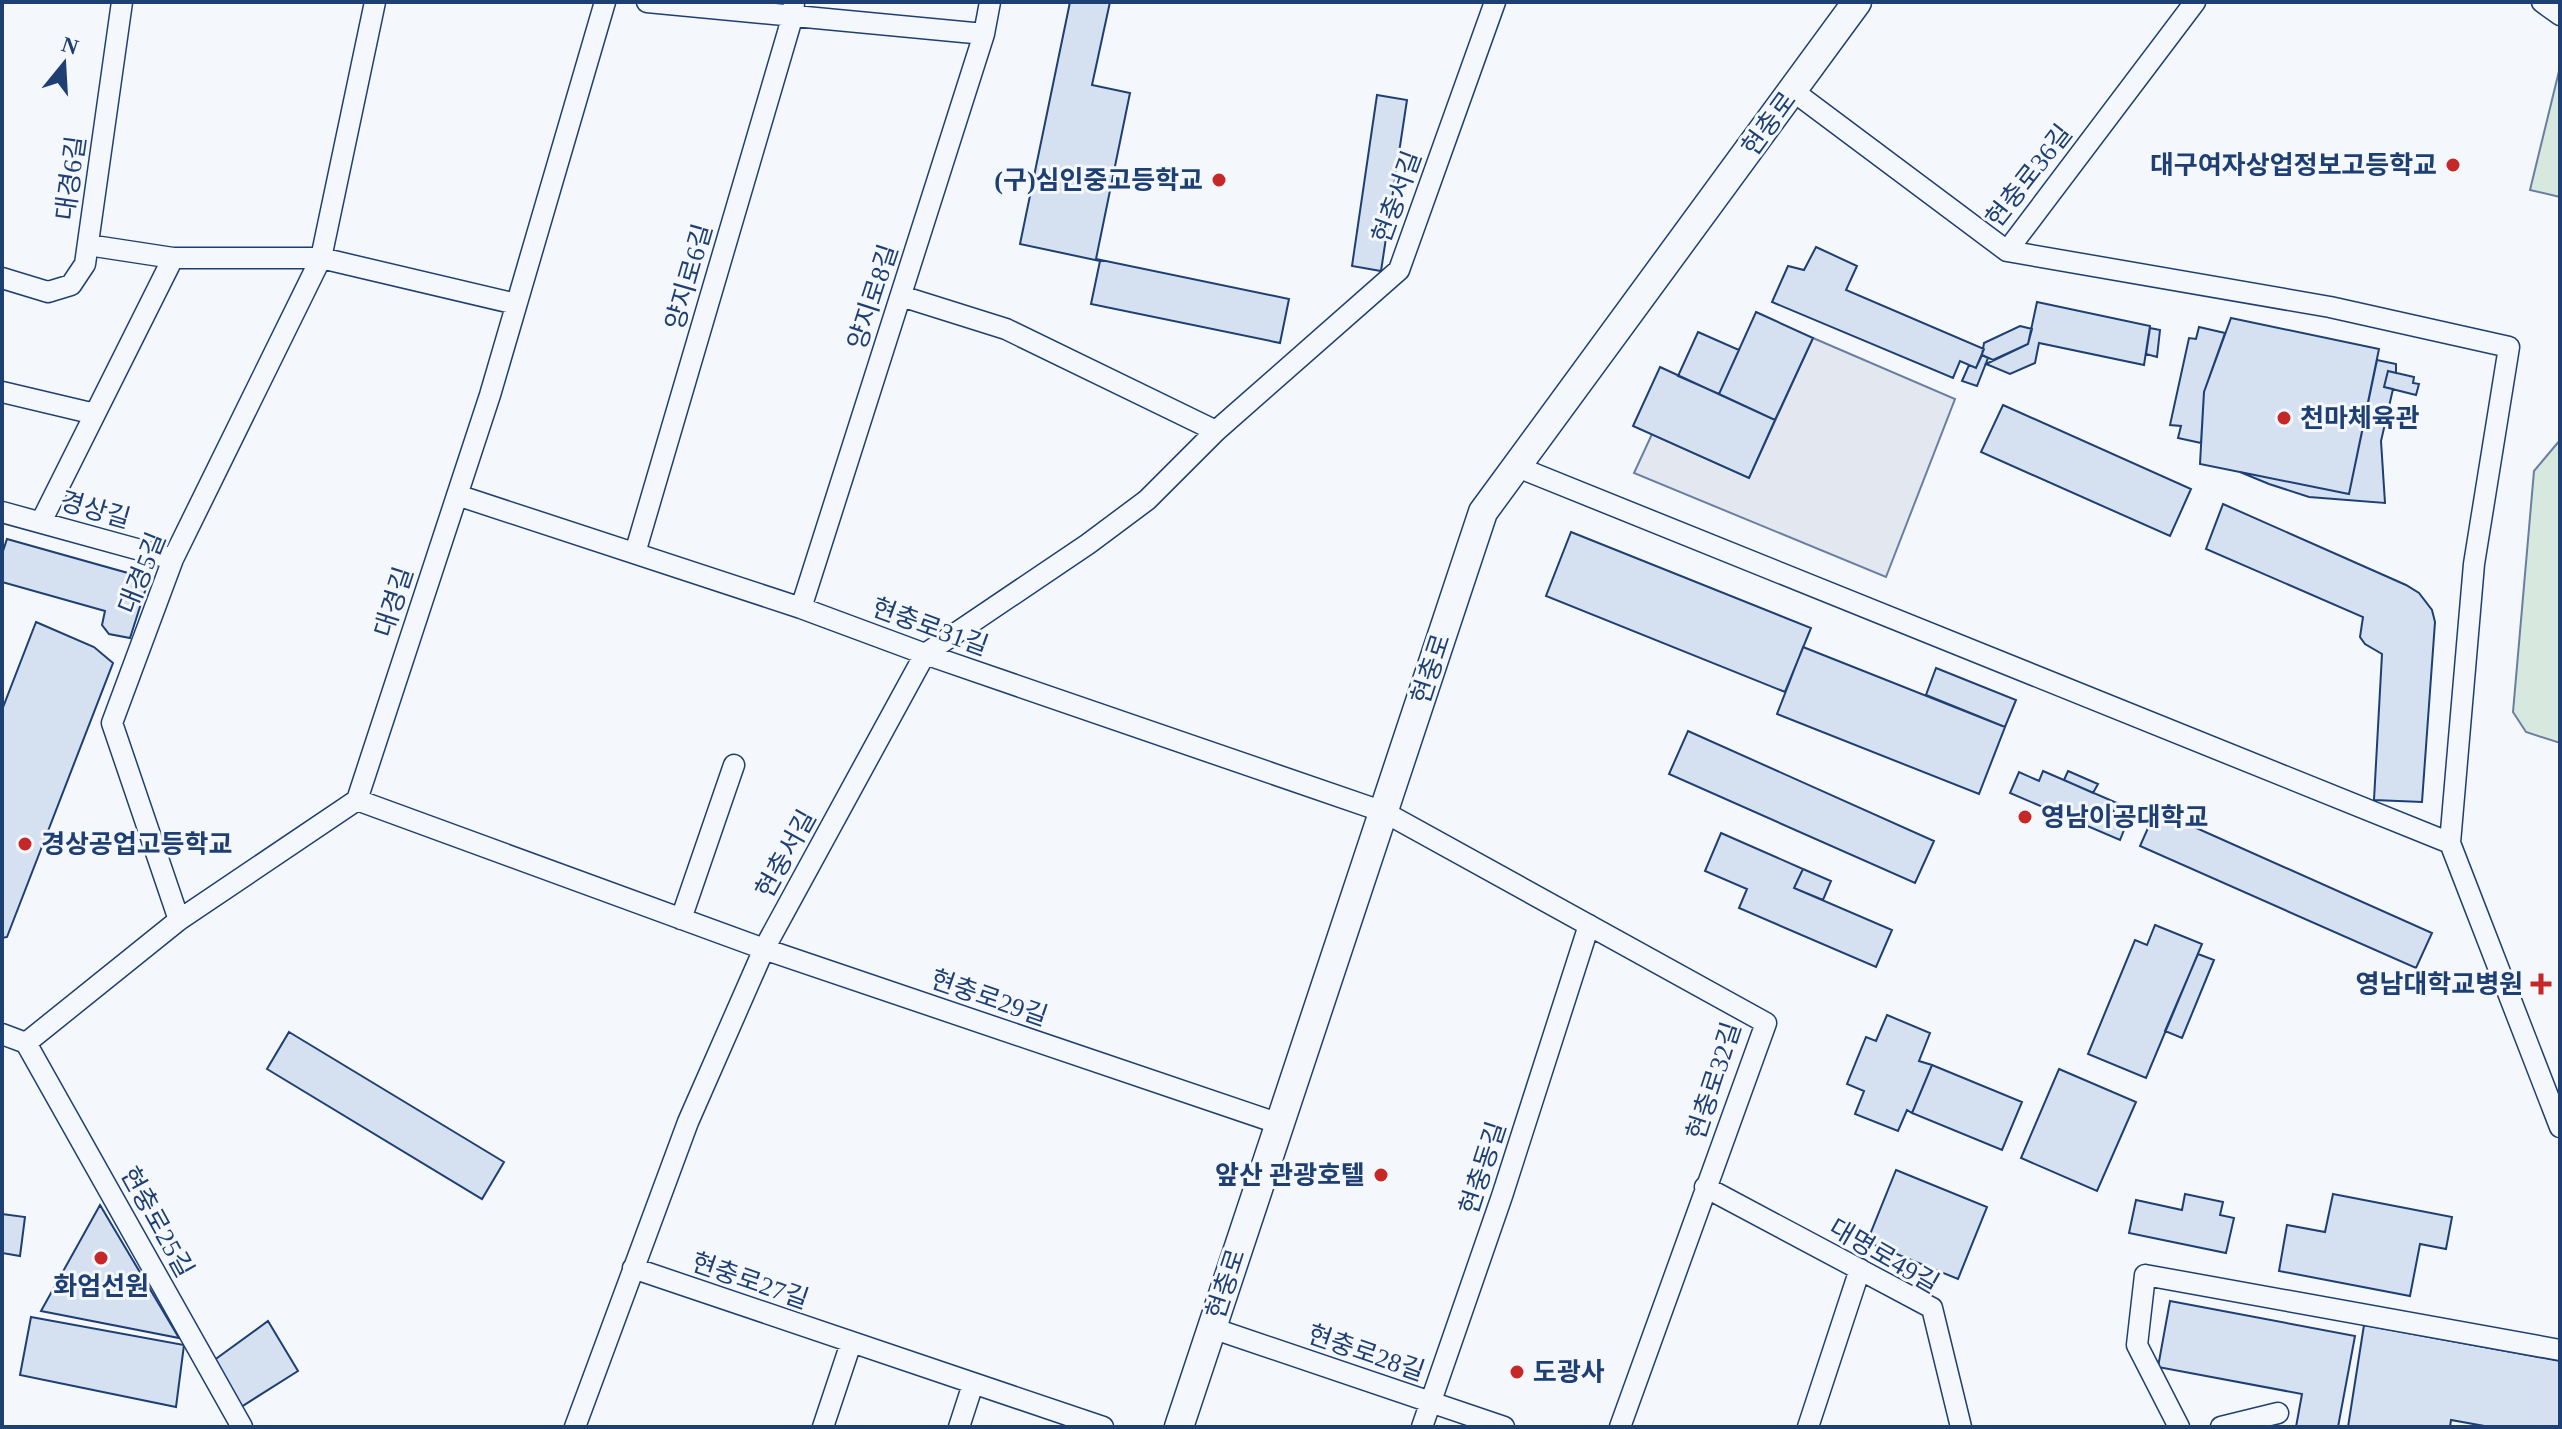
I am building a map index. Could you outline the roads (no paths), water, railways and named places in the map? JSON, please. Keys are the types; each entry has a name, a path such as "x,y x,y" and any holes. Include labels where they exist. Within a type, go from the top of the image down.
{"main road":[{"name":"현충로","path":"1179,1427 1483,512 1857,2"}],"street":[{"name":"대경6길","path":"2,278 48,292 71,285 85,264 122,2"},
{"name":"대경5길","path":"179,920 112,723 173,559 321,258 375,2"},
{"name":"대경길","path":"357,800 457,495 605,2"},
{"path":"647,2 794,8 984,34"},
{"name":"양지로8길","path":"801,608 984,34 990,2"},
{"name":"현충서길","path":"575,1427 688,1122 764,949 925,654 1088,544 1147,500 1216,431 1399,270 1495,2"},
{"name":"현충로36길","path":"1793,91 2007,251 2195,2"},
{"name":"양지로6길","path":"635,553 794,8"},
{"path":"88,245 173,258 321,258 516,304"},
{"path":"2007,251 2330,307 2509,347 2474,564 2450,843 2560,1127"},
{"path":"41,522 173,258"},
{"path":"901,296 1006,329 1216,431"},
{"path":"2,392 95,414"},
{"path":"1515,466 2450,843"},
{"name":"현충로31길","path":"457,495 801,608 925,654 1384,812"},
{"name":"경상길","path":"2,512 173,559"},
{"path":"681,919 734,765"},
{"path":"2,1034 26,1043 179,920 357,800"},
{"name":"현충로29길","path":"357,800 764,949 1280,1124"},
{"name":"현충로32길","path":"1384,812 1766,1023 1620,1427"},
{"name":"현충동길","path":"1422,1427 1507,1181 1589,925"},
{"name":"현충로25길","path":"26,1043 242,1427"},
{"name":"대명로49길","path":"1705,1187 1932,1308 1961,1427"},
{"name":"현충로27길","path":"633,1268 1103,1427"},
{"path":"1808,1427 1860,1269"},
{"path":"2179,1427 2137,1345 2145,1275 2560,1350"},
{"name":"현충로28길","path":"1212,1328 1504,1427"},
{"path":"823,1427 851,1343"},
{"path":"959,1427 973,1384"},
{"path":"2221,1427 2278,1413"}],"place":[{"name":"대구여자상업정보고등학교","path":"2453,165"},
{"name":"(구)심인중고등학교","path":"1219,180"},
{"name":"천마체육관","path":"2284,418"},
{"name":"영남이공대학교","path":"2025,817"},
{"name":"경상공업고등학교","path":"25,844"},
{"name":"영남대학교병원","path":"2541,984"},
{"name":"앞산 관광호텔","path":"1381,1175"},
{"name":"화엄선원","path":"101,1258"},
{"name":"도광사","path":"1517,1372"}]}
